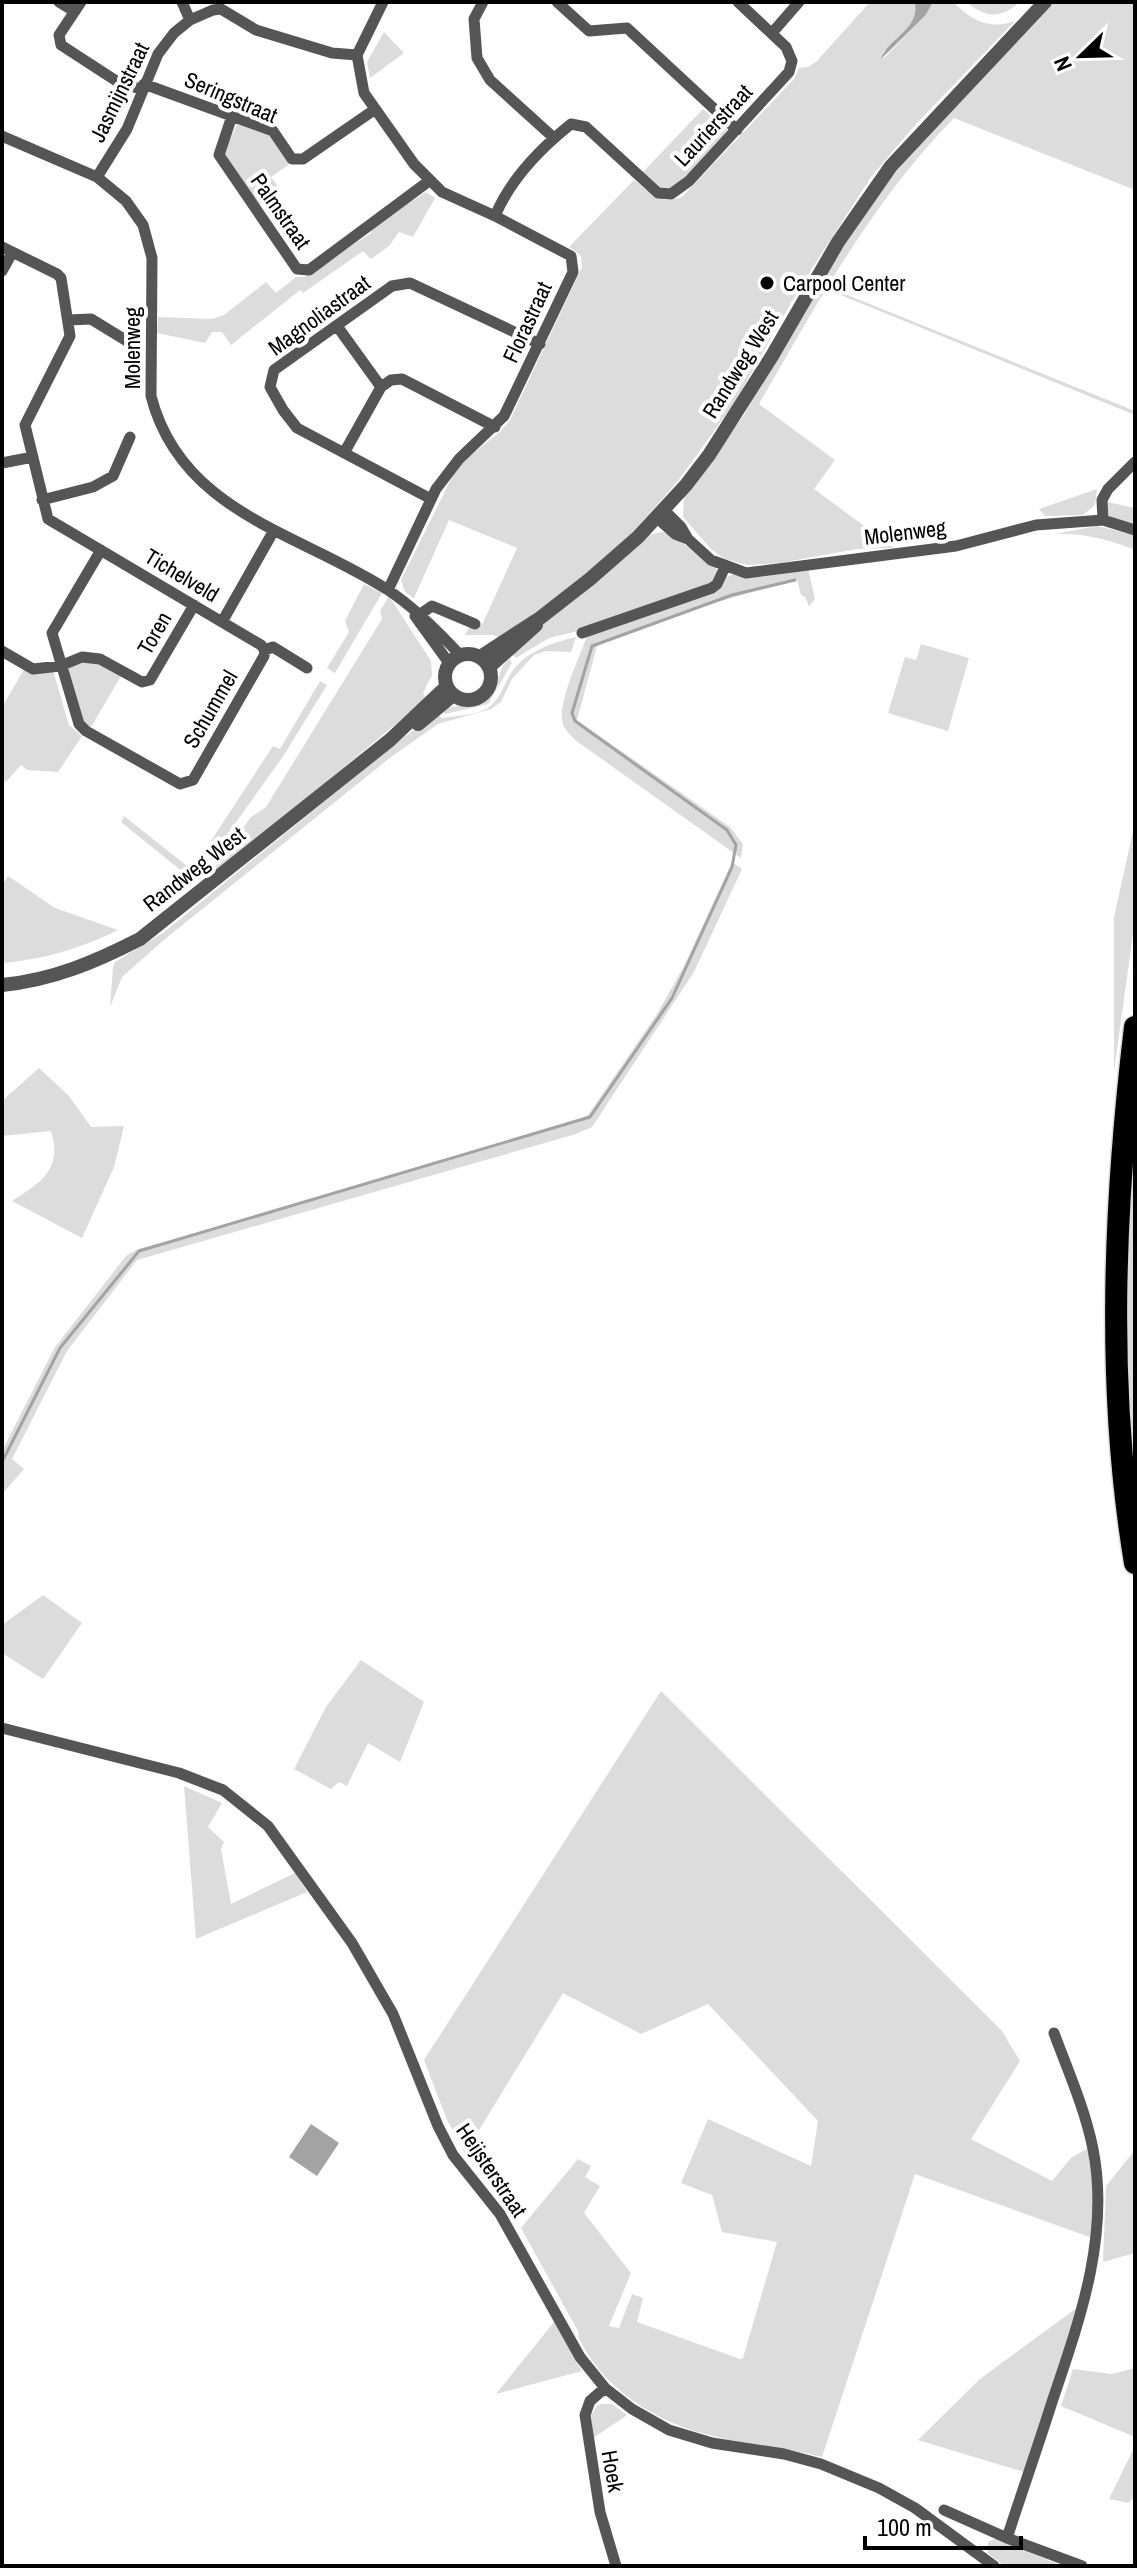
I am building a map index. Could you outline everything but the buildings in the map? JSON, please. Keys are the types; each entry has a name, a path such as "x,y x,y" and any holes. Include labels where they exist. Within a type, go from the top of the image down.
{"highway":[{"path":"1135,1027 1121,1166 1117,1309 1122,1441 1135,1563"}],"street":[{"path":"59,2 78,7"},
{"path":"182,2 190,20 221,9 256,30 332,53 357,55 383,2"},
{"path":"483,2 474,19 477,58 490,80 554,138 502,198 495,216"},
{"path":"557,2 589,31 627,28 737,130"},
{"name":"Laurierstraat","path":"554,138 571,124 586,127 658,193 675,193 789,72 792,61 786,47 738,2"},
{"path":"772,33 799,2"},
{"name":"Randweg West","path":"484,662 534,629 540,618 590,579 660,514 709,455 772,356 838,242 891,166 1045,2"},
{"name":"Seringstraat","path":"78,7 59,35 61,45 121,84 143,87 273,131 292,159 303,159 374,110"},
{"name":"Jasmijnstraat","path":"97,177 127,129 158,54 174,33 190,20"},
{"name":"Florastraat","path":"357,55 364,93 429,181 442,192 571,256 573,272 504,416 459,459 431,499 388,590"},
{"name":"Palmstraat","path":"232,116 219,155 297,269 302,271 309,270 429,181"},
{"name":"Molenweg","path":"2,136 97,177 126,201 143,225 149,242 152,271 151,396 161,426 194,474 227,502 273,532 388,590 409,605 454,659"},
{"path":"2,271 7,250"},
{"name":"Tichelveld","path":"7,250 61,278 69,320 70,336 25,425 48,519 222,622 273,532"},
{"name":"Magnoliastraat","path":"431,499 297,428 270,387 274,370 392,286 410,283 540,344"},
{"path":"69,320 91,319 127,341"},
{"path":"337,326 381,387"},
{"path":"344,453 381,387 391,380 402,379 495,427"},
{"path":"42,500 93,487 113,476 130,437"},
{"path":"2,463 33,457"},
{"path":"1103,520 1102,500 1108,489 1135,462"},
{"name":"Molenweg","path":"660,514 681,527 688,539 711,560 746,573 956,546 1036,525 1103,520 1135,530"},
{"path":"2,651 33,669 60,666 52,633 101,550"},
{"path":"582,633 712,588 725,567"},
{"name":"Toren","path":"60,666 82,657 100,659 142,682 150,680 194,605"},
{"path":"418,616 432,606 475,624"},
{"path":"222,622 265,650 273,647 307,668"},
{"name":"Schummel","path":"60,666 79,724 86,731 180,784 186,784 193,780 265,650"},
{"path":"454,659 484,662 491,683 482,696 468,701 450,691 444,675 454,659"},
{"name":"Randweg West","path":"2,985 61,974 93,963 140,939 450,691"},
{"name":"Heijsterstraat","path":"2,1728 179,1773 223,1790 268,1826 352,1943 393,2014 438,2126 453,2155 500,2214 580,2357 605,2388 632,2409 669,2430 712,2443 784,2454 821,2464 879,2488 915,2508 994,2566"},
{"path":"1007,2538 1080,2318 1093,2259 1098,2204 1094,2151 1054,2033"},
{"name":"Hoek","path":"605,2388 590,2401 585,2415 600,2512 616,2566"},
{"path":"944,2510 1082,2566"},
{"path":"974,2549 987,2530"}],"shaded area":[{"path":"870,2 916,3 910,25 883,53 883,59 925,16 933,2 953,2 974,19 989,24 1015,21 917,123 871,177 800,287 733,405 677,482 629,537 501,639 494,635 465,635 470,626 482,625 517,548 449,520 414,598 405,592 401,580 458,465 500,432 510,420 582,267 581,256 569,247 634,180 661,199 682,197 794,79 799,68 817,61"},
{"path":"915,2 933,2 925,16 881,59 913,20"},
{"path":"967,2 1020,2 1000,14 987,14"},
{"path":"1054,2 1135,2 1135,190 954,118 871,219 759,404 835,460 814,489 894,548 857,549 780,563 748,565 725,559 711,549 683,517 684,497 744,415 860,218 905,159"},
{"path":"384,32 404,53 370,78 367,62"},
{"path":"703,109 729,132 677,188 664,191 643,172"},
{"path":"237,124 272,137 291,163 271,177 280,189 258,206 224,153"},
{"path":"426,192 435,198 413,237 399,232 389,246 371,259 363,251 303,293 300,290 231,345 222,332 212,332 205,343 157,333 158,317 212,319 224,315 266,282 276,293 296,277 304,277 371,233 373,226"},
{"path":"835,290 1135,411 1135,415 833,292"},
{"path":"1097,489 1095,505 1083,515 1045,516 1039,509"},
{"path":"1107,502 1135,508 1135,524 1111,518"},
{"path":"1097,526 1135,535 1135,550 1096,538 1055,534"},
{"path":"663,532 715,566 717,572 712,582 590,628 549,638 516,658 512,654 648,535"},
{"path":"808,569 815,599 809,606 801,595 797,579 694,609 597,646 577,720 730,827 743,844 741,858 575,740 562,722 564,700 588,634 719,585 734,574 760,577"},
{"path":"364,584 382,593 335,673 327,668 349,632 345,621"},
{"path":"389,596 431,661 432,675 423,693 426,699 201,886 251,817 266,807 382,619 380,611"},
{"path":"576,637 571,652 546,651 534,655 512,679 501,702 491,709 438,724 391,757 122,977 110,1007 115,962 163,933 405,736 438,714 442,718 486,709 495,702 511,673 524,659 549,645"},
{"path":"921,644 969,658 948,731 888,713 905,657 916,660"},
{"path":"91,658 121,676 91,727 83,723 65,667"},
{"path":"509,658 512,663 488,704 445,714 442,711 484,701 493,692"},
{"path":"26,666 53,670 69,725 82,736 58,772 27,770 21,765 6,782 2,779 2,707"},
{"path":"320,681 327,685 284,755 194,881 121,822 124,816 192,870 273,746 280,749"},
{"path":"1135,822 1135,920 1114,1071 1114,917"},
{"path":"732,862 742,869 694,972 592,1127 137,1260 67,1351 12,1459 24,1469 2,1494 2,1451 55,1347 126,1256 138,1249 564,1126 588,1115 657,1014 684,966"},
{"path":"8,876 55,908 118,930 62,952 2,963 2,885"},
{"path":"39,1068 69,1096 91,1127 124,1126 114,1167 82,1238 12,1201 40,1181 54,1156 51,1131 2,1136 2,1101"},
{"path":"1135,1115 1135,1500 1127,1425 1125,1311"},
{"path":"43,1595 82,1623 43,1679 2,1653 2,1625"},
{"path":"361,1660 424,1702 400,1762 368,1743 347,1786 339,1782 331,1789 294,1769 326,1707"},
{"path":"661,1691 1002,2031 1020,2061 971,2139 1052,2181 1071,2158 1088,2148 1094,2202 1092,2238 915,2174 822,2457 692,2430 652,2413 634,2401 601,2372 588,2355 521,2228 578,2159 591,2166 585,2177 600,2186 584,2213 631,2273 609,2326 619,2328 632,2294 643,2298 637,2322 743,2358 777,2242 722,2232 712,2195 681,2183 708,2119 811,2166 818,2121 708,2004 641,2034 563,1993 465,2153 447,2120 424,2060"},
{"path":"184,1786 222,1803 208,1827 224,1842 221,1849 231,1904 295,1873 307,1892 196,1939"},
{"path":"311,2124 339,2143 317,2176 289,2157"},
{"path":"1135,2150 1135,2253 1103,2262 1106,2186"},
{"path":"1078,2307 1024,2472 918,2440 980,2379"},
{"path":"554,2322 582,2371 496,2394"},
{"path":"1135,2368 1135,2437 1061,2406 1073,2369 1112,2374"},
{"path":"612,2404 627,2415 593,2438 591,2415 598,2405"},
{"path":"1135,2446 1135,2495 1129,2503 1109,2499"},
{"path":"997,2538 1063,2566 1004,2566 988,2553 988,2542"}],"waterway":[{"path":"2,1462 60,1348 139,1251 590,1117 672,998 732,867 736,845 727,830 575,721 572,713 592,646 732,595 795,580"}],"place":[{"name":"Carpool Center","path":"767,283"}]}
